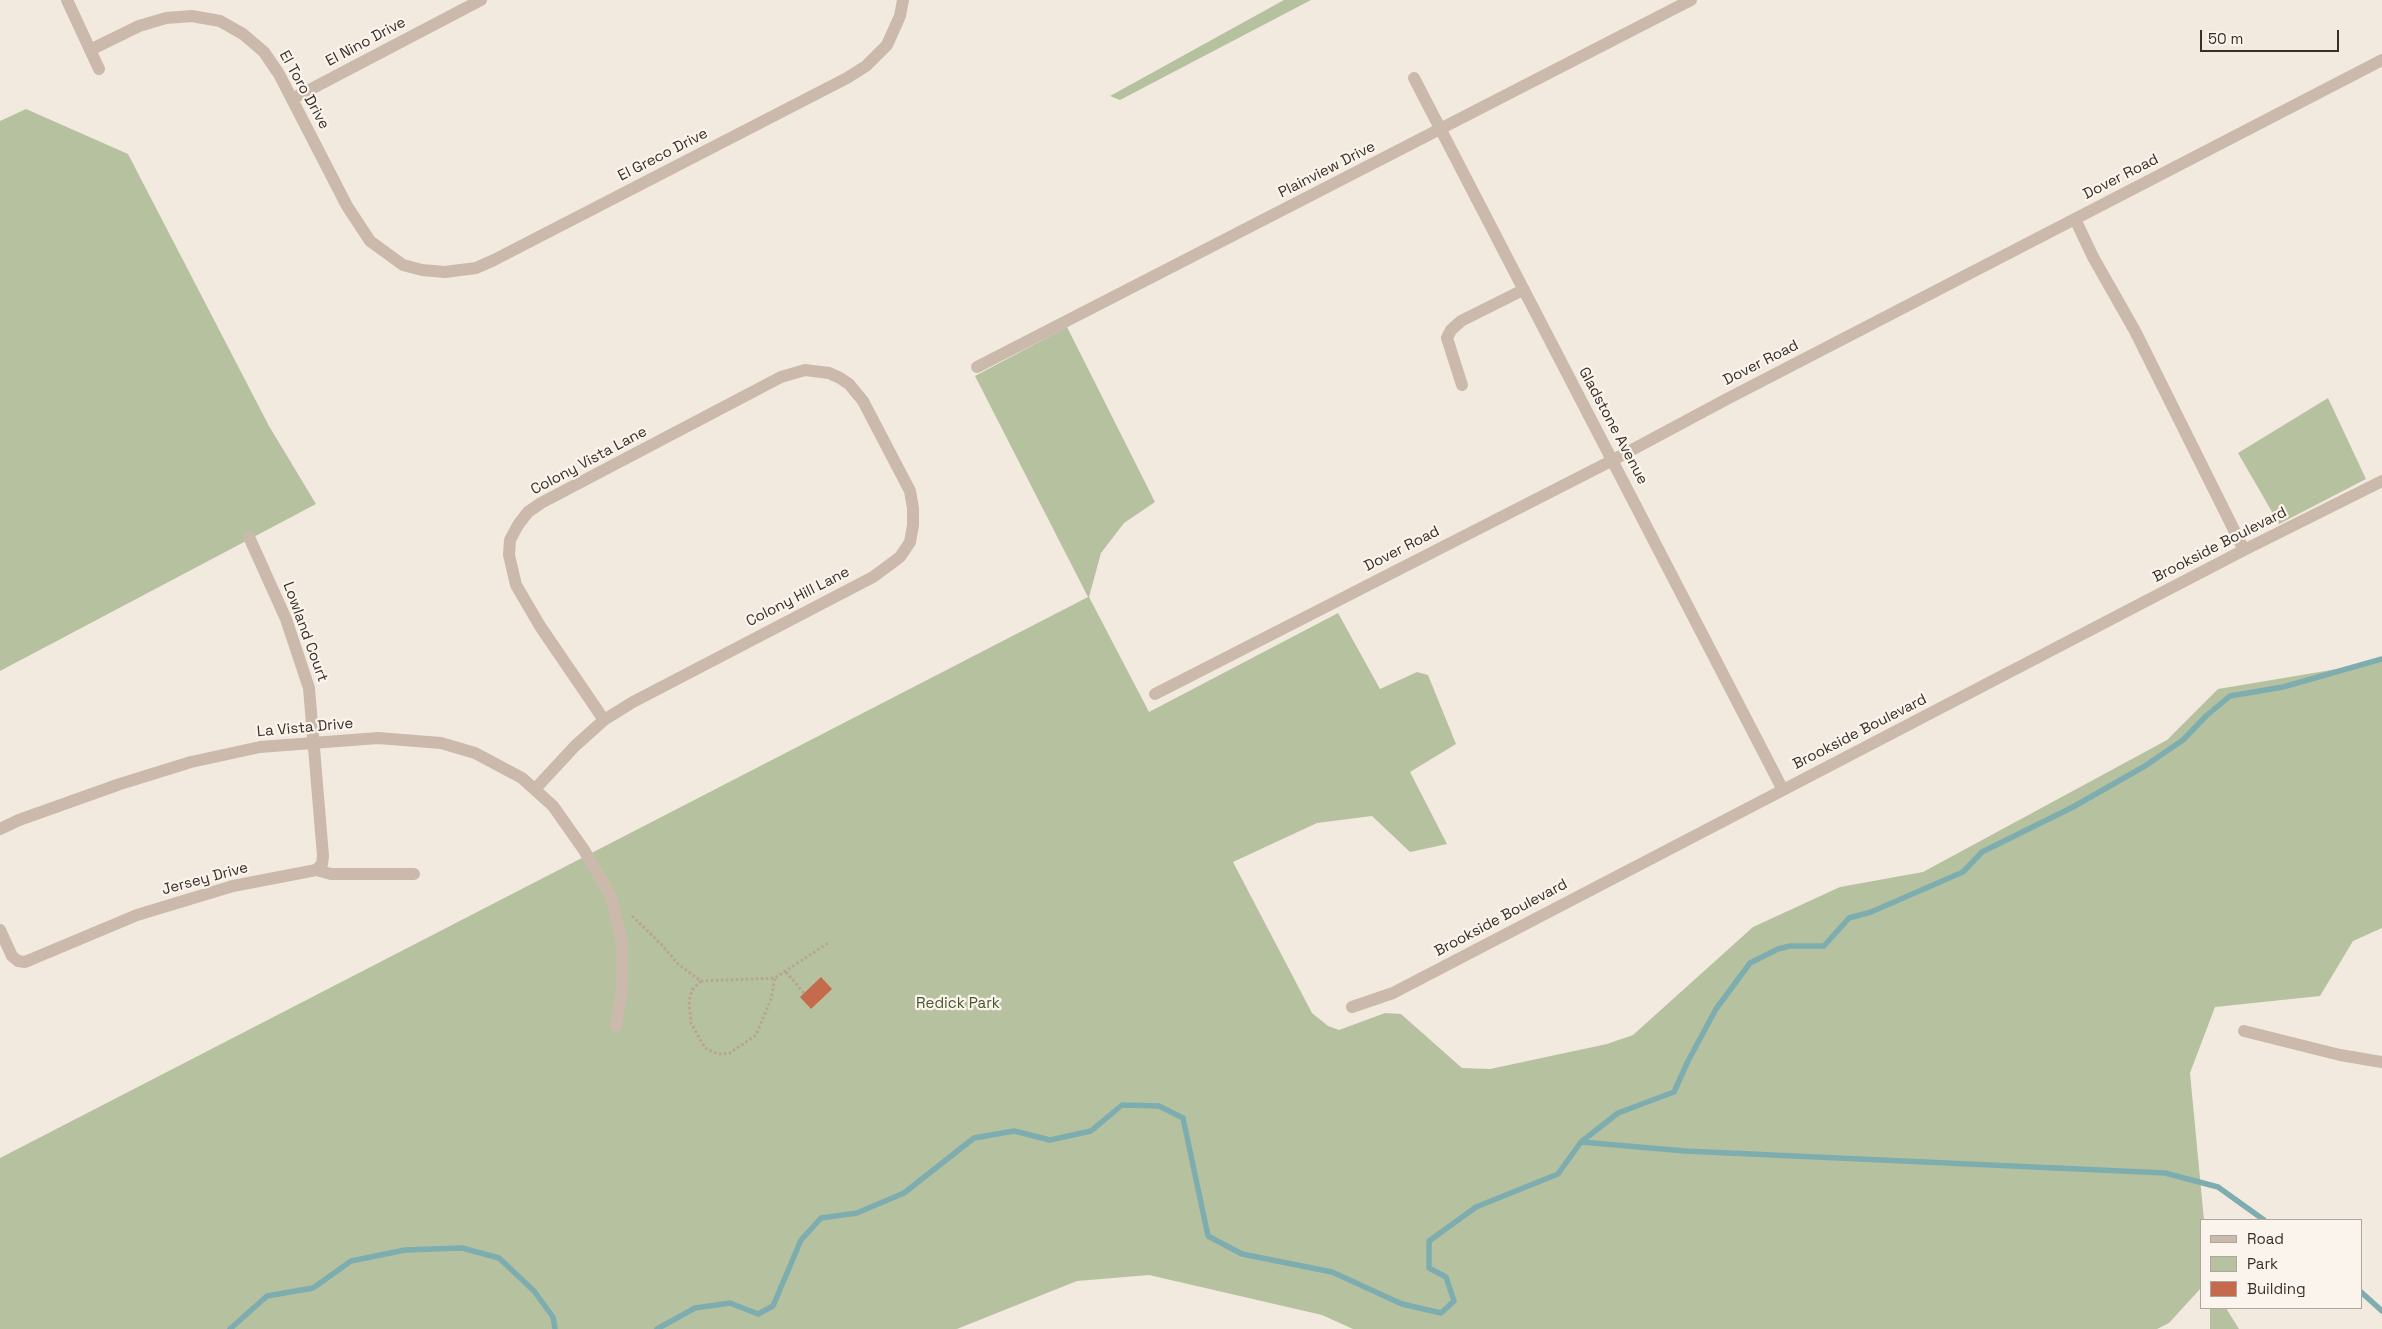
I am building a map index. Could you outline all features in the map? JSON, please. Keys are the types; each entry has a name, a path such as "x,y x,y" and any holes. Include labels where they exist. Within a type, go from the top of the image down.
{"street":[{"path":"67,0 99,69"},
{"name":"El Nino Drive","path":"292,99 481,0"},
{"name":"El Greco Drive","path":"411,268 432,271 457,271 476,268 503,256 847,78 866,66 887,46 900,16 903,0"},
{"name":"Plainview Drive","path":"977,367 1691,0"},
{"name":"El Toro Drive","path":"90,50 139,26 166,18 192,16 220,21 243,34 264,52 279,74 346,206 370,241 396,261 411,268"},
{"name":"Dover Road","path":"1155,694 1613,460 1725,400 2382,60"},
{"name":"Gladstone Avenue","path":"1414,78 1439,131 1613,460 1782,790"},
{"path":"2075,219 2093,257 2135,331 2244,550"},
{"path":"1462,385 1447,338 1451,330 1461,321 1524,290"},
{"name":"Colony Vista Lane","path":"604,720 540,626 516,585 509,555 510,540 518,525 528,512 541,503 781,378 805,370 829,373"},
{"name":"Colony Hill Lane","path":"536,788 575,746 604,720 632,702 873,577 900,557 910,542 914,525 910,491 863,401 849,384 829,373"},
{"name":"Brookside Boulevard","path":"1352,1007 1393,993 2244,550 2382,481"},
{"name":"Lowland Court","path":"249,538 286,619 309,688 314,742"},
{"name":"La Vista Drive","path":"0,829 18,820 120,784 191,762 260,747 378,738 441,743 474,753 516,774 536,788 553,806 584,850 611,897 622,942 622,989 616,1026"},
{"path":"312,871 322,864 323,856 314,742"},
{"name":"Jersey Drive","path":"0,930 12,956 18,961 24,962 137,915 233,886 312,871 331,874 414,874"},
{"path":"2244,1031 2340,1055 2382,1062"}],"path":[{"path":"611,897 661,944 679,965 701,980 775,978 828,943"},
{"path":"786,972 804,993"},
{"path":"701,980 692,990 689,1001 691,1023 705,1048 718,1054 730,1053 756,1035 771,999 775,978"}],"green space":[{"path":"1284,0 1311,0 1120,100 1110,96"},
{"path":"26,109 128,154 269,426 316,504 0,671 0,121"},
{"name":"Redick Park","path":"1067,327 1155,502 1124,523 1101,553 1089,597 1149,712 1338,613 1380,689 1417,672 1428,675 1456,744 1410,772 1447,844 1410,852 1372,816 1317,823 1233,862 1312,1013 1328,1026 1339,1030 1385,1013 1401,1014 1462,1068 1490,1069 1607,1044 1633,1035 1753,927 1840,887 1923,872 2167,740 2218,689 2355,666 2382,657 2382,928 2353,941 2320,996 2215,1007 2190,1073 2204,1219 2200,1219 2200,1289 2169,1323 2157,1329 1353,1329 1322,1315 1149,1275 1077,1281 957,1329 0,1329 0,1158 1088,597 975,376"},
{"path":"2328,398 2366,479 2279,524 2238,453"},
{"path":"2210,1309 2227,1309 2239,1329 2210,1329"}],"building":[{"path":"821,977 832,989 811,1009 800,997"}],"waterway":[{"path":"657,1329 695,1308 730,1303 758,1314 773,1306 801,1240 821,1218 857,1213 904,1193 974,1138 1014,1131 1050,1140 1091,1131 1122,1105 1159,1106 1183,1118 1208,1236 1242,1254 1332,1272 1402,1304 1441,1313 1454,1301 1446,1277 1429,1268 1429,1241 1476,1207 1558,1174 1581,1142 1618,1113 1674,1092 1688,1061 1716,1009 1750,963 1778,949 1790,946 1824,946 1849,918 1871,912 1963,872 1982,852 2073,807 2145,766 2183,740 2206,716 2230,696 2283,687 2382,659"},
{"path":"1581,1142 1685,1151 2165,1173 2218,1187 2263,1219"},
{"path":"230,1329 267,1296 313,1288 351,1261 405,1250 462,1248 499,1258 534,1291 553,1317 555,1329"},
{"path":"2362,1293 2382,1311"}]}
